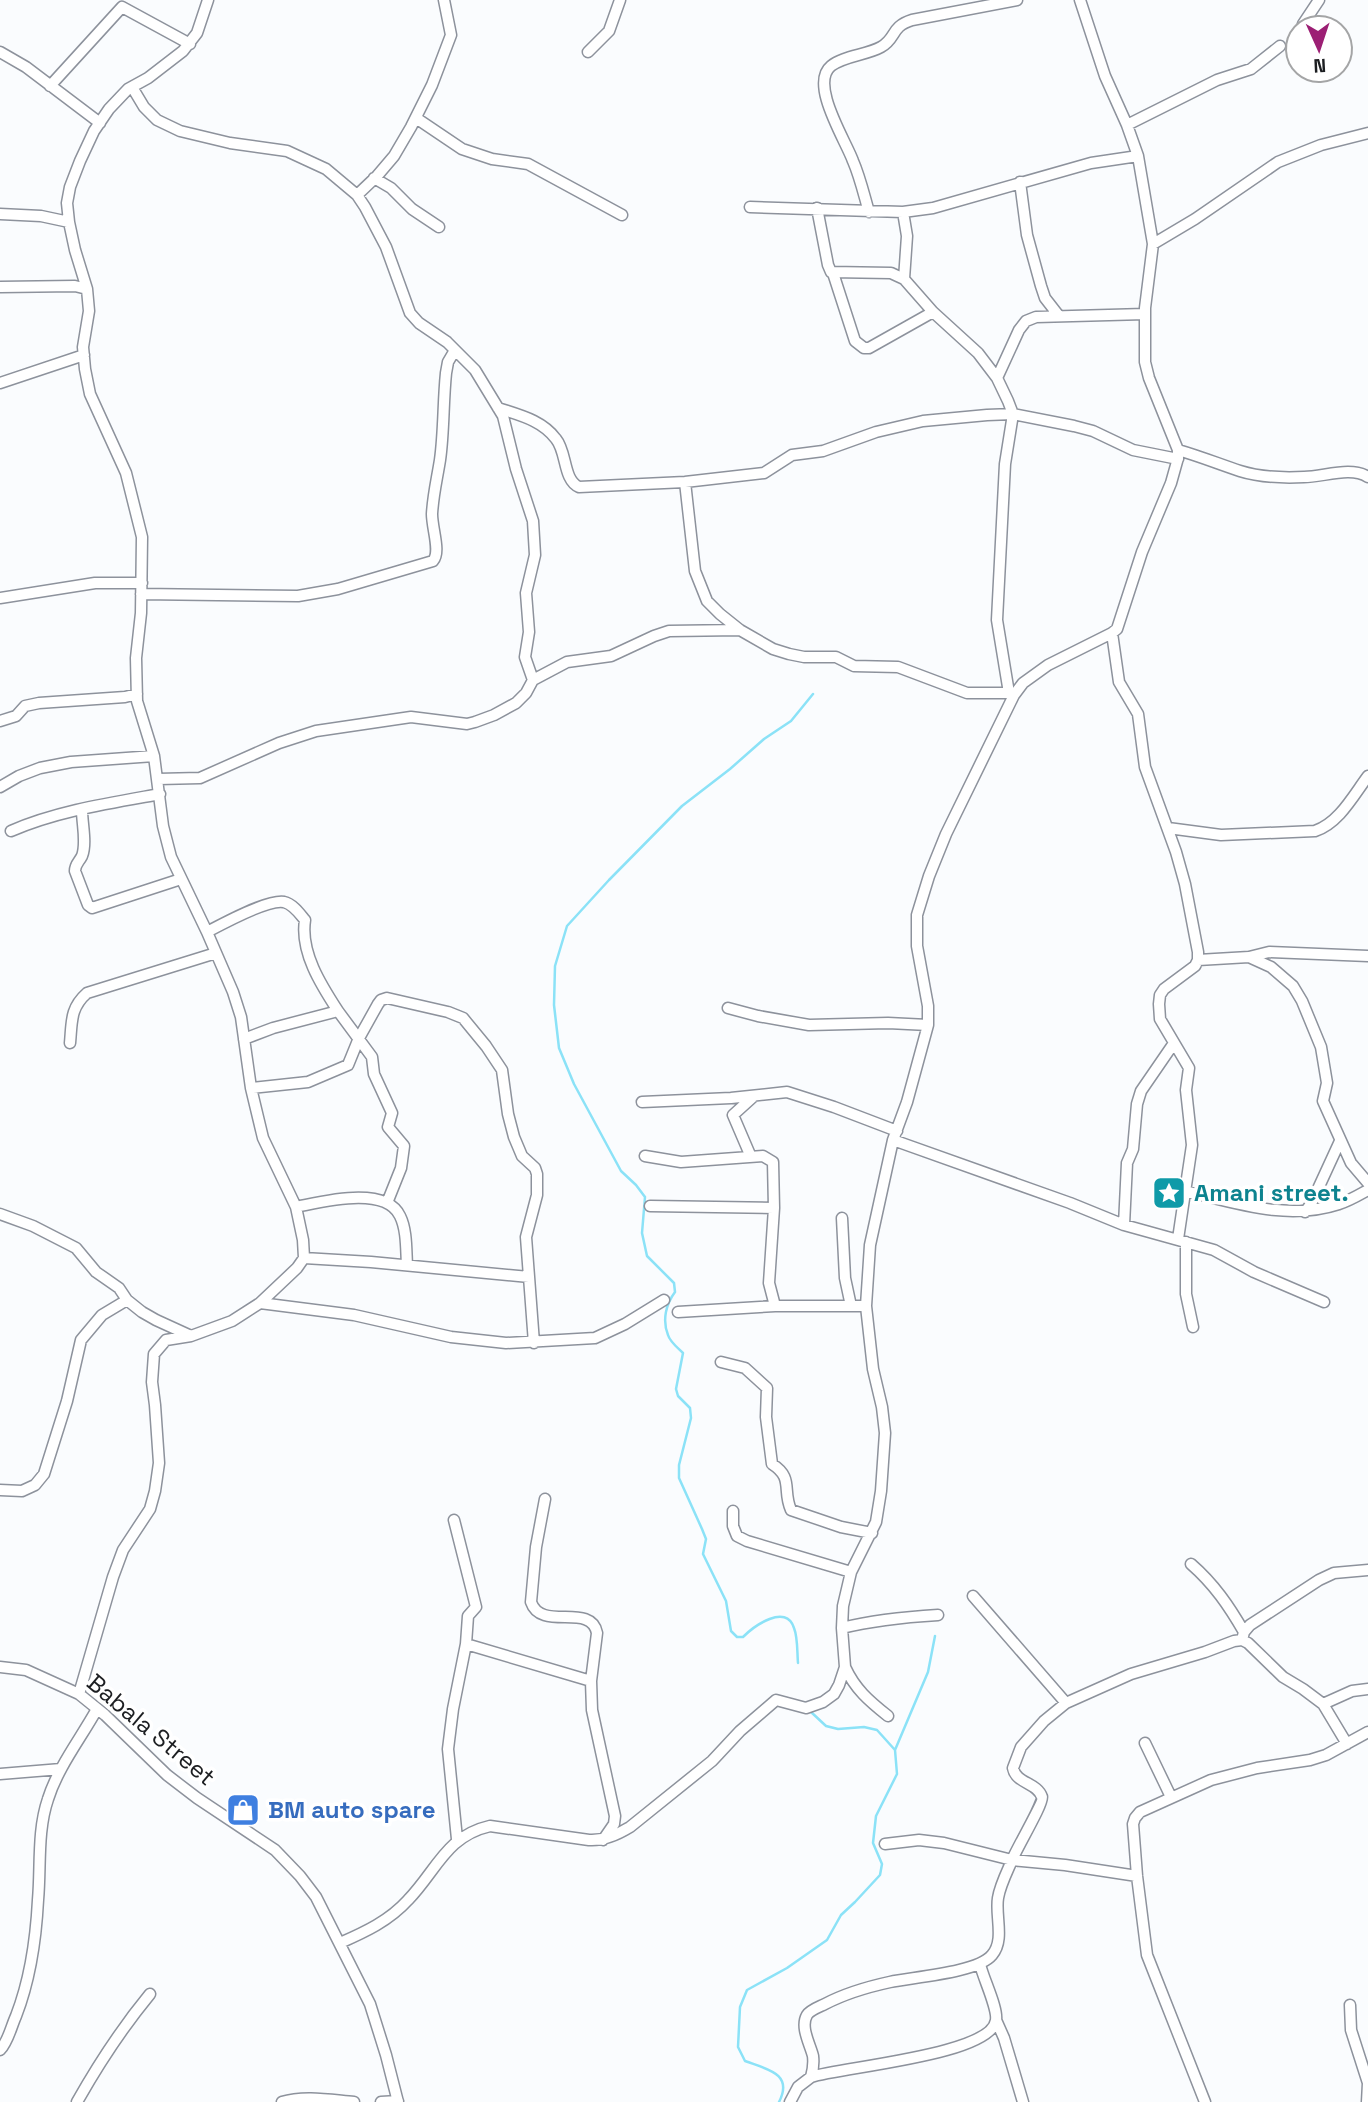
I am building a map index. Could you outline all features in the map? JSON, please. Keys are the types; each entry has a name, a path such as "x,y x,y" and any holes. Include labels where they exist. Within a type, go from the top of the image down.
{"street":[{"path":"79,1694 116,1568 123,1550 150,1509 155,1491 159,1463 152,1382 154,1354 166,1340 191,1336 232,1321 260,1303 304,1258 296,1207 262,1138 251,1088 241,1017 233,992 171,857 163,826 154,756 137,701 136,659 142,589 142,537 126,473 90,394 84,355 89,311 87,289 69,222 67,203 80,161 109,109 132,87 148,78 190,44 197,33 208,0"},
{"path":"357,195 394,156 432,85 451,35 444,0"},
{"path":"588,52 609,31 620,0"},
{"path":"869,212 855,164 829,109 824,85 827,70 834,64 883,46 900,24 1017,0"},
{"path":"888,1716 864,1697 851,1680 845,1667 842,1628 843,1606 851,1572 872,1533 881,1491 885,1433 873,1369 866,1306 870,1245 895,1135 928,1025 928,1006 917,946 917,915 946,834 1011,694 1048,665 1112,633 1120,624 1142,552 1171,483 1178,455 1145,362 1145,314 1153,244 1138,156 1105,76 1080,0"},
{"path":"50,86 117,4 190,44"},
{"path":"1127,125 1217,80 1251,69 1280,46"},
{"path":"2,56 26,67 100,123"},
{"path":"132,87 144,107 157,121 180,131 218,140 287,151 326,169 357,195 386,247 410,313 419,323 440,336 475,370 508,429 516,469 533,521 535,555 526,593 529,632 525,657 533,680"},
{"path":"416,118 462,149 492,159 528,164 622,215"},
{"path":"1153,244 1195,219 1278,162 1321,145 1368,133"},
{"path":"750,207 903,212 933,208 1091,163 1138,156"},
{"path":"374,178 391,188 412,209 439,227"},
{"path":"1020,183 1027,235 1041,286 1045,298 1059,316"},
{"path":"817,208 829,270 833,272 855,341 864,348 869,348 933,313"},
{"path":"903,212 907,236 904,279"},
{"path":"0,214 41,216 69,222"},
{"path":"833,272 891,273 904,279 933,313 978,353 997,378 1013,414 1005,464 997,620 1011,694"},
{"path":"0,288 75,286 87,289"},
{"path":"997,378 1019,330 1026,321 1036,317 1145,314"},
{"path":"0,598 95,583 142,589 298,596 338,589 433,561 438,550 432,528 433,492 440,459 446,373 455,350"},
{"path":"0,383 84,355"},
{"path":"498,408 536,422 556,438 562,447 574,486 584,488 685,482 764,473 792,455 823,451 901,426 952,418 1013,414 1093,431 1133,450 1217,461 1240,471 1304,477 1344,473 1363,474 1368,477"},
{"path":"685,482 695,571 707,601 740,630 773,649 789,654 804,657 836,656 855,666 898,667 967,693 1011,694"},
{"path":"158,779 200,778 279,743 316,732 411,717 467,724 475,722 516,703 533,680 568,662 611,656 669,631 740,630"},
{"path":"1112,633 1119,682 1138,714 1145,767 1168,828 1185,884 1196,935 1198,960 1195,966 1160,995 1160,1019 1189,1068 1186,1090 1192,1145 1185,1191 1182,1241 1185,1294 1193,1327"},
{"path":"0,721 16,716 25,706 39,703 117,698 137,694"},
{"path":"0,788 19,776 40,768 71,762 154,756"},
{"path":"1168,828 1221,835 1315,831 1326,827 1336,818 1368,776"},
{"path":"10,831 29,823 160,794"},
{"path":"82,810 84,846 75,871 88,905 92,908 181,879"},
{"path":"207,932 247,912 274,903 286,903 305,920 303,934 315,971 338,1011 372,1057 374,1074 392,1113 388,1126 404,1146 401,1168 387,1203"},
{"path":"1198,960 1249,957 1269,952 1368,956"},
{"path":"70,1044 74,1008 78,1000 87,993 216,953"},
{"path":"1249,957 1271,967 1293,986 1302,1001 1321,1047 1327,1083 1323,1101 1351,1163 1368,1183"},
{"path":"251,1088 308,1082 348,1065 378,1004 387,998 463,1018 502,1070 508,1114 522,1156 536,1168 537,1195 526,1237 534,1343"},
{"path":"728,1008 809,1024 928,1025"},
{"path":"244,1039 273,1028 338,1011"},
{"path":"1124,1225 1127,1163 1133,1149 1137,1104 1141,1091 1174,1042"},
{"path":"642,1102 775,1092 798,1095 1124,1225 1214,1250 1254,1272 1324,1302"},
{"path":"751,1157 733,1115 755,1095"},
{"path":"1305,1212 1340,1141"},
{"path":"645,1157 681,1162 763,1156 773,1162 774,1208 769,1283 775,1306"},
{"path":"1185,1191 1277,1212 1305,1212 1342,1204 1368,1190"},
{"path":"296,1207 355,1198 381,1199 393,1206 400,1216 405,1235 407,1265"},
{"path":"650,1206 774,1208"},
{"path":"0,1214 33,1226 76,1248 96,1272 120,1288 127,1300 156,1321 191,1336"},
{"path":"842,1218 845,1278 851,1306"},
{"path":"304,1258 529,1277"},
{"path":"0,1490 22,1491 35,1485 44,1474 67,1401 81,1340 102,1315 127,1300"},
{"path":"260,1303 354,1315 479,1342 534,1343 595,1338 625,1324 664,1300"},
{"path":"678,1312 775,1306 866,1306"},
{"path":"722,1362 745,1368 767,1388 766,1417 770,1454 772,1464 781,1470 788,1482 788,1504 791,1510 841,1527 872,1533"},
{"path":"545,1499 536,1547 531,1602 534,1610 541,1615 575,1617 591,1621 596,1626 591,1681 592,1710 615,1816 614,1824 603,1840"},
{"path":"733,1511 733,1526 737,1536 851,1572"},
{"path":"454,1520 475,1607 468,1616 466,1644 448,1749 457,1839"},
{"path":"1191,1564 1224,1599 1248,1643 1283,1678 1323,1704 1347,1744"},
{"path":"811,2077 813,2057 804,2027 806,2016 811,2011 846,1993 980,1964 992,1956 999,1938 998,1897 1012,1860 1042,1804 1042,1797 1037,1790 1017,1777 1013,1768 1021,1747 1044,1721 1066,1703 1131,1674 1234,1641 1243,1636 1250,1625 1334,1573 1368,1570"},
{"path":"972,1596 1066,1703"},
{"path":"842,1628 883,1619 938,1615"},
{"path":"466,1644 591,1681"},
{"name":"Babala Street","path":"0,1667 26,1670 79,1694 167,1775 275,1850 300,1876 340,1943 370,2004 398,2102"},
{"path":"340,1943 365,1933 393,1914 419,1888 457,1839 480,1828 515,1828 570,1839 603,1840 630,1827 712,1761 740,1731 776,1700 806,1708 823,1702 834,1693 845,1667"},
{"path":"1323,1704 1352,1691 1368,1678"},
{"path":"1352,1691 1368,1689"},
{"path":"1,2052 23,1998 33,1950 39,1855 48,1799 61,1769 97,1709"},
{"path":"1205,2102 1147,1955 1137,1876 1133,1824 1135,1818 1140,1812 1211,1780 1257,1768 1310,1760 1326,1755 1368,1732"},
{"path":"1145,1743 1171,1797"},
{"path":"0,1774 61,1769"},
{"path":"885,1844 919,1840 944,1843 1012,1860 1137,1876"},
{"path":"980,1964 1023,2102"},
{"path":"77,2102 114,2039 150,1994"},
{"path":"1350,2005 1353,2035 1368,2083 1367,2102"},
{"path":"790,2102 798,2087 811,2077 914,2059 970,2043 992,2030 996,2020"},
{"path":"282,2102 290,2099 319,2099 354,2102"},
{"path":"381,2102 398,2102"}],"waterway":[{"path":"798,1663 794,1628 784,1617 770,1619 754,1627 743,1637 737,1637 731,1631 726,1601 703,1554 706,1539 679,1478 679,1465 691,1418 690,1408 678,1396 676,1389 683,1353 670,1340 665,1324 667,1307 675,1292 674,1283 647,1256 642,1233 645,1197 621,1171 574,1084 559,1048 554,1005 555,966 567,926 682,806 764,739 791,721 813,694"},
{"path":"779,2102 783,2092 780,2078 769,2070 745,2061 738,2047 740,2007 747,1990 787,1968 827,1940 841,1915 880,1875 882,1864 873,1843 876,1816 897,1774 895,1750 928,1672 935,1636"},
{"path":"811,1712 826,1726 877,1730 895,1750"}],"place":[{"name":"Amani street.","path":"1169,1193"},
{"name":"BM auto spare","path":"243,1810"}]}
